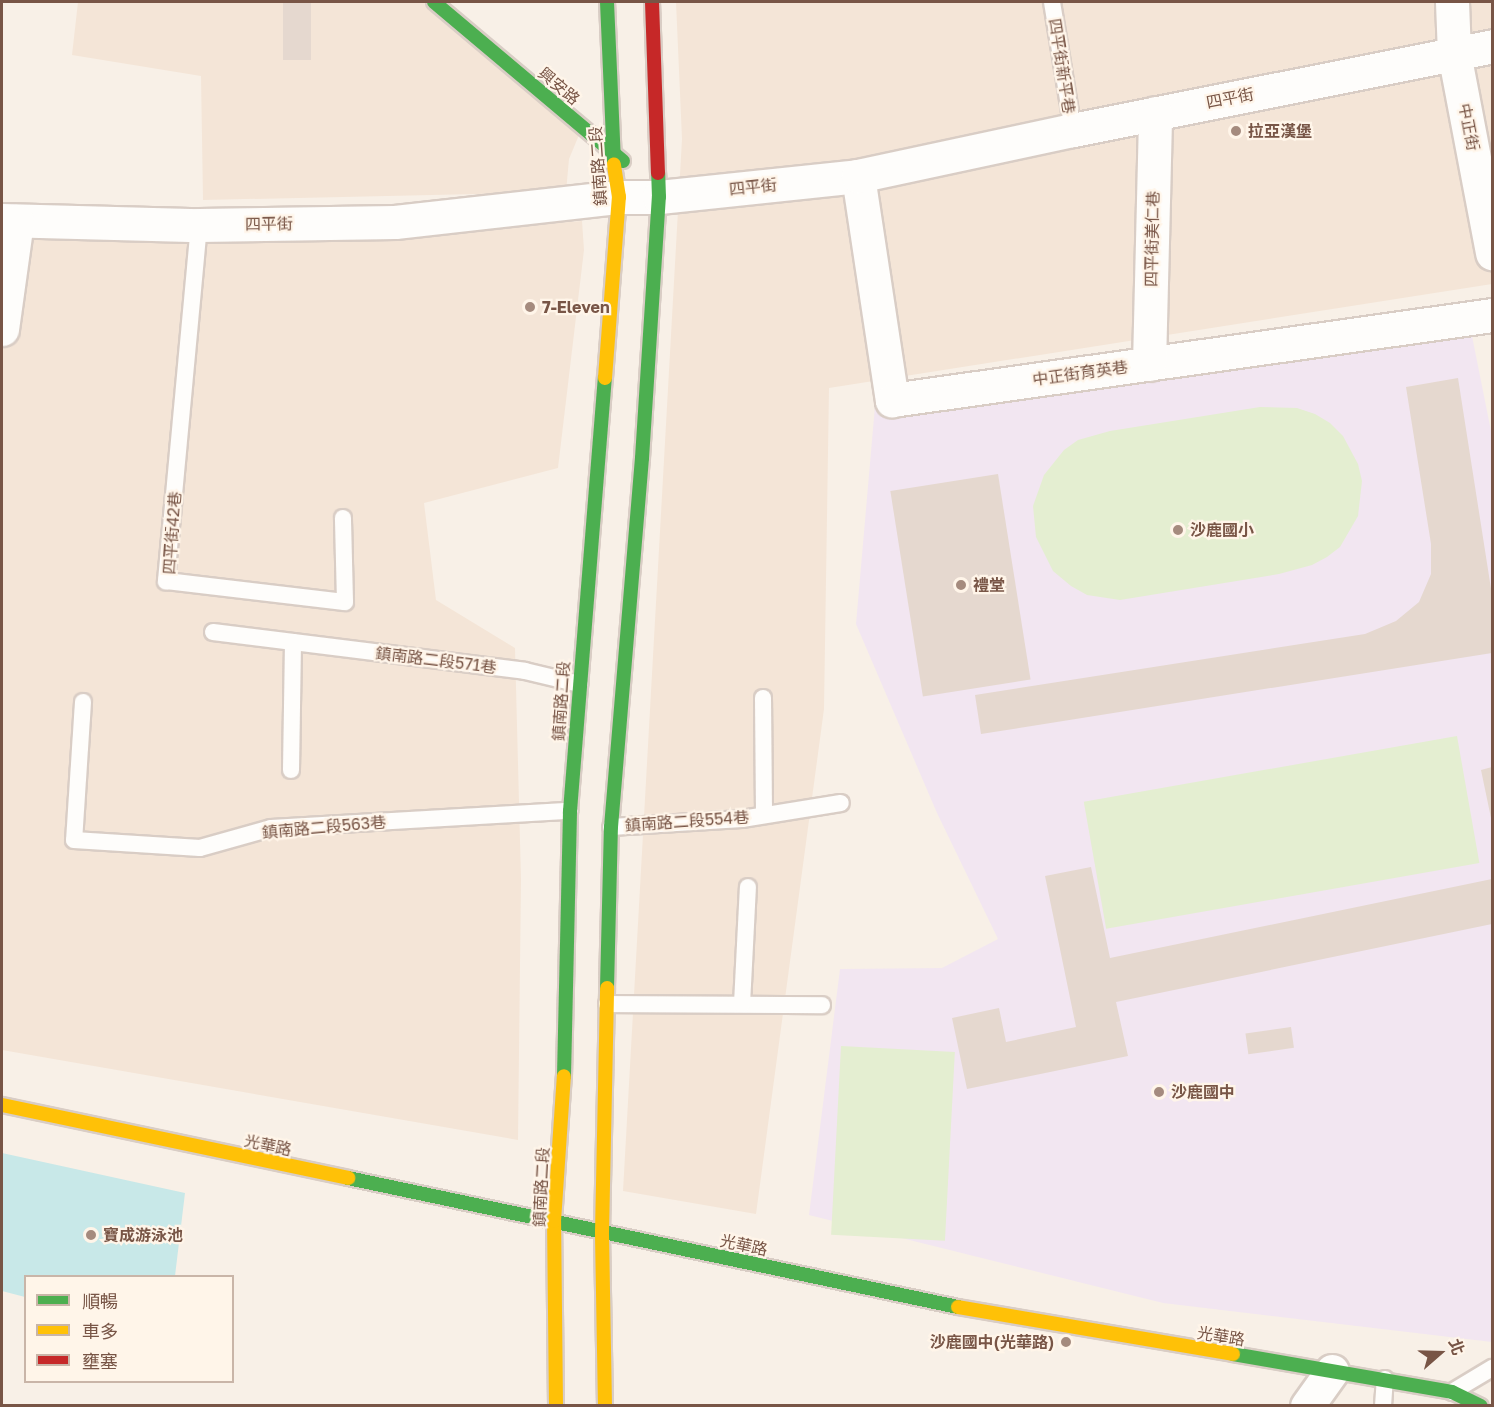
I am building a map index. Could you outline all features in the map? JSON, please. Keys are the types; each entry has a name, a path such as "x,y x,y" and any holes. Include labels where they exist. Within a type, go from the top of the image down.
{"street":[{"name":"興安路","path":"434,2 576,122 612,149 639,187"},
{"name":"鎮南路二段","path":"605,1406 602,1232 611,827 642,458 639,187 612,149 607,2"},
{"name":"鎮南路二段","path":"556,1406 554,1221 566,1038 570,811 579,684 639,187 652,2"},
{"name":"中正街","path":"1452,2 1454,53 1492,253"},
{"name":"四平街","path":"9,220 199,225 395,222 639,187 858,176 1155,113 1492,46"},
{"name":"四平街美仁巷","path":"1149,364 1155,113"},
{"name":"中正街育英巷","path":"858,176 892,400 1492,315"},
{"path":"2,329 9,220"},
{"name":"光華路","path":"2,1106 990,1314 1452,1392 1481,1406"},
{"path":"1308,1406 1332,1371"}],"lane":[{"name":"四平街新平巷","path":"1052,2 1073,130"},
{"name":"四平街42巷","path":"199,225 166,581 345,602 343,518"},
{"name":"鎮南路二段571巷","path":"213,632 525,671 579,684"},
{"path":"291,770 293,642"},
{"name":"鎮南路二段554巷","path":"764,698 764,815"},
{"name":"鎮南路二段563巷","path":"83,702 74,840 200,848 271,828 570,811"},
{"name":"鎮南路二段554巷","path":"611,827 764,815 841,802"},
{"path":"742,1004 748,887"},
{"path":"607,1004 822,1005"},
{"path":"1452,1392 1492,1368"},
{"path":"1383,1406 1385,1379"}],"shaded area":[{"path":"78,2 435,2 584,123 569,159 566,192 203,200 201,76 72,55"},
{"path":"676,2 1492,2 1492,284 829,388 824,709 756,1214 623,1191 682,139"},
{"path":"582,221 584,250 558,468 424,503 436,600 515,648 521,879 518,1140 2,1050 2,236 467,230"},
{"path":"1472,336 1492,436 1492,1342 1163,1303 809,1215 840,969 942,968 998,939 937,813 856,624 875,406"}],"green space":[{"path":"1260,407 1297,408 1315,414 1330,423 1343,436 1358,464 1362,481 1358,516 1340,547 1312,565 1279,574 1120,600 1087,595 1071,586 1053,571 1036,537 1033,506 1044,475 1064,450 1078,440 1110,431"},
{"path":"1457,736 1479,863 1106,929 1084,802"},
{"path":"841,1046 955,1052 945,1241 831,1235"}],"water":[{"name":"寶成游泳池","path":"2,1153 185,1193 175,1275 24,1275 24,1297 2,1291"}],"building":[{"path":"283,2 311,2 311,60 283,60"},
{"path":"1458,378 1492,595 1492,653 981,734 975,695 1365,634 1396,621 1419,602 1431,574 1431,544 1406,387"},
{"name":"禮堂","path":"998,474 1031,679 923,696 890,491"},
{"path":"1492,767 1492,818 1491,818 1481,770"},
{"path":"1091,867 1110,958 1492,879 1492,924 1116,1002 1128,1056 967,1089 952,1018 999,1008 1006,1042 1076,1027 1045,876"},
{"path":"1291,1027 1294,1048 1248,1054 1245,1033"}],"traffic: fast":[{"path":"434,2 623,161"},
{"path":"607,2 614,164"},
{"path":"607,988 611,827 642,458 659,197 658,173"},
{"path":"564,1076 570,811 605,378"},
{"path":"348,1178 958,1307"},
{"path":"1233,1354 1452,1392 1481,1406"}],"traffic: slow":[{"path":"605,378 619,197 614,164"},
{"path":"605,1406 602,1232 607,988"},
{"path":"556,1406 554,1221 564,1076"},
{"path":"2,1105 348,1178"},
{"path":"958,1307 1233,1354"}],"traffic: jam":[{"path":"652,2 658,173"}],"place":[{"name":"拉亞漢堡","path":"1236,131"},
{"name":"7-Eleven","path":"530,307"},
{"name":"沙鹿國小","path":"1178,530"},
{"name":"禮堂","path":"961,585"},
{"name":"沙鹿國中","path":"1159,1092"},
{"name":"寶成游泳池","path":"91,1235"},
{"name":"沙鹿國中(光華路)","path":"1066,1342"}]}
